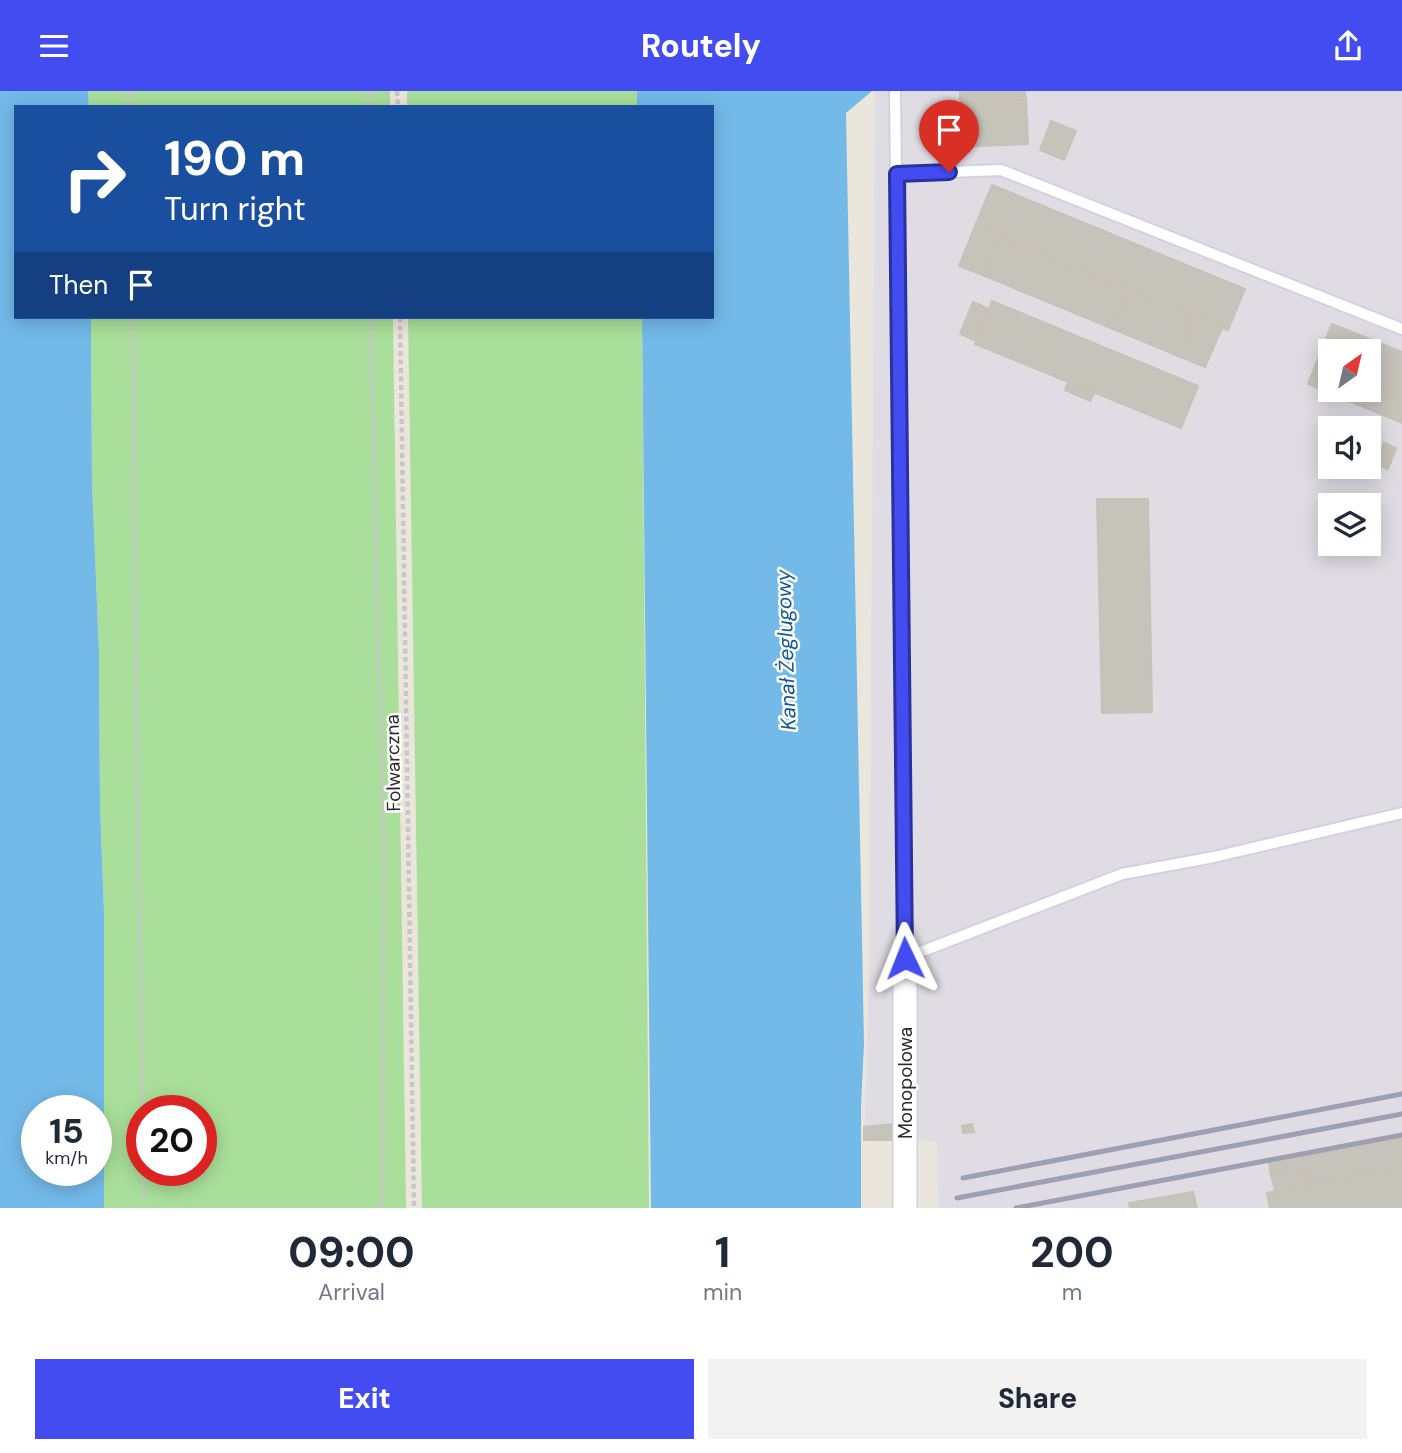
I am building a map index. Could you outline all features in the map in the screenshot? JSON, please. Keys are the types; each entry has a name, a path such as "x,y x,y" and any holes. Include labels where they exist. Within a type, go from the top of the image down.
{"street":[{"name":"Monopolowa","path":"905,958 905,1208"}],"lane":[{"path":"895,91 905,958 1122,874 1214,857 1402,813"},
{"path":"897,174 1001,170 1402,330"}],"path":[{"path":"133,319 142,1095"},
{"path":"371,319 384,857 382,1208"},
{"name":"Folwarczna","path":"400,319 414,1208"},
{"path":"144,1186 144,1208"}],"shaded area":[{"path":"875,91 1402,91 1402,1208 938,1208 937,1141 864,1140 869,974"}],"green space":[{"path":"88,91 390,91 390,105 89,105"},
{"path":"407,91 637,91 637,105 407,105"},
{"path":"91,319 393,319 406,1208 104,1208 104,1186 112,1186 112,1095 104,1095 104,912"},
{"path":"408,319 642,319 649,1208 422,1208"}],"water":[{"path":"0,91 88,91 89,105 14,105 14,319 91,319 92,482 99,652 104,912 104,1095 21,1095 21,1186 104,1186 104,1208 0,1208"},
{"name":"Kanał Żeglugowy","path":"637,91 872,91 846,113 864,1044 861,1208 651,1208 642,319 714,319 714,105 637,105"}],"building":[{"path":"960,91 1025,91 1025,96 960,99"},
{"path":"1026,98 1028,144 956,147 955,128 963,128 961,101"},
{"path":"1051,121 1076,131 1064,160 1040,150"},
{"path":"992,185 1245,289 1228,330 975,226"},
{"path":"975,226 1001,237 985,276 959,266"},
{"path":"1001,237 1130,290 1113,329 985,276"},
{"path":"1130,290 1194,316 1178,356 1113,329"},
{"path":"992,301 1198,386 1181,428 975,344"},
{"path":"973,302 989,309 976,341 960,334"},
{"path":"1194,316 1222,328 1205,367 1178,356"},
{"path":"1332,324 1370,339 1326,339"},
{"path":"1381,344 1402,352 1402,423 1354,403 1381,403"},
{"path":"1318,359 1318,388 1308,384"},
{"path":"1068,382 1094,393 1090,401 1065,390"},
{"path":"1384,443 1396,448 1388,469 1381,466"},
{"path":"1097,499 1148,499 1152,712 1102,713"},
{"path":"893,1124 893,1140 864,1140 864,1127"},
{"path":"972,1124 974,1132 963,1133 962,1126"},
{"path":"1402,1137 1402,1167 1308,1185 1305,1168 1271,1175 1269,1162"},
{"path":"1402,1167 1402,1208 1278,1208 1275,1191"},
{"path":"1305,1168 1308,1185 1275,1191 1271,1175"},
{"path":"1275,1191 1278,1208 1270,1208 1267,1193"},
{"path":"1193,1192 1197,1208 1130,1208 1129,1203"}],"railway":[{"path":"963,1178 1402,1094"},
{"path":"957,1198 1402,1114"},
{"path":"1016,1208 1402,1135"}],"route":[{"path":"905,958 897,174 949,172"}]}
